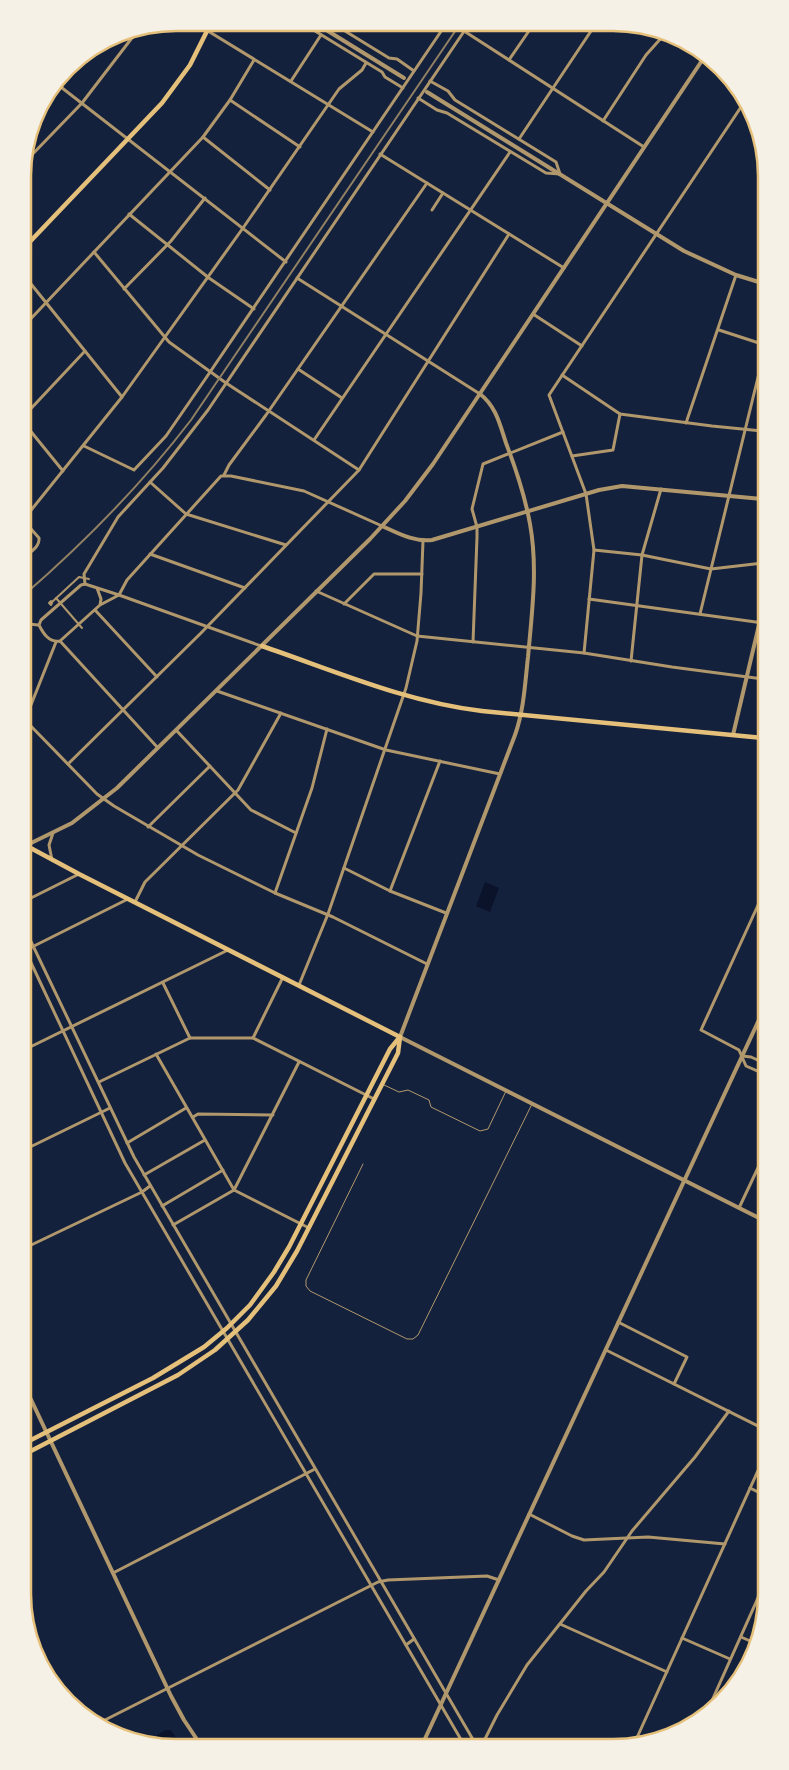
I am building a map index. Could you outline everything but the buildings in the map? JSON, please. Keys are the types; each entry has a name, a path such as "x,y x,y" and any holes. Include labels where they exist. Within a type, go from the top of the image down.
{"main road":[{"path":"32,240 162,103 190,65 208,31"},
{"path":"262,646 404,696 454,708 758,738"},
{"path":"32,849 400,1036"},
{"path":"31,1451 167,1381 202,1360 236,1332 255,1312 288,1268 398,1053 400,1036"},
{"path":"31,1440 162,1373 198,1351 231,1324 262,1290 284,1256 390,1049 400,1036"},
{"path":"350,1129 358,1133"},
{"path":"334,1160 342,1164"},
{"path":"162,1373 167,1381"},
{"path":"138,1385 142,1394"}],"street":[{"path":"208,31 373,132"},
{"path":"314,31 382,72 385,77 403,88"},
{"path":"328,31 404,78"},
{"path":"344,31 414,71"},
{"path":"84,446 134,470 166,436 286,262 441,31"},
{"path":"509,60 528,31"},
{"path":"519,139 591,31"},
{"path":"85,584 84,574 118,517 190,435 464,32 644,147"},
{"path":"291,81 321,36"},
{"path":"33,155 82,103 131,39"},
{"path":"603,121 646,55 660,39"},
{"path":"32,317 203,137 230,100 254,60"},
{"path":"32,843 72,823 104,800 382,526 417,486 701,62"},
{"path":"32,510 122,397 209,278 340,89 362,70 366,63"},
{"path":"430,81 448,92 455,100 556,162 560,174"},
{"path":"61,87 286,262"},
{"path":"427,92 697,258 736,275 758,282"},
{"path":"418,98 437,110 447,113 546,172 560,174"},
{"path":"230,100 300,147"},
{"path":"584,653 594,550 586,494 549,394 740,108"},
{"path":"203,137 270,190"},
{"path":"314,440 510,152"},
{"path":"380,154 564,268"},
{"path":"32,704 58,642 100,605 119,596 124,584 150,554 219,478 224,475 229,465 269,411 427,183"},
{"path":"432,210 443,193"},
{"path":"124,289 171,241 205,198"},
{"path":"129,214 209,278 254,309"},
{"path":"68,764 208,627 358,470 509,234"},
{"path":"94,252 164,339 226,383 358,470"},
{"path":"686,423 736,275"},
{"path":"297,278 487,399 493,408 510,453 528,512 534,574 521,715 400,1036 757,1217"},
{"path":"32,285 122,397"},
{"path":"533,314 582,346"},
{"path":"719,330 758,343"},
{"path":"32,408 85,351"},
{"path":"298,369 342,398"},
{"path":"562,375 620,414 758,431"},
{"path":"700,614 758,378"},
{"path":"572,456 613,450 620,414"},
{"path":"473,642 477,527 472,509 483,464 563,432"},
{"path":"32,433 63,471"},
{"path":"224,475 295,488 410,538 422,541 436,539 586,494 622,486 758,499"},
{"path":"150,482 186,514 286,545"},
{"path":"631,661 642,555 661,489"},
{"path":"32,529 40,541 32,550"},
{"path":"299,985 328,914 404,696 417,636 422,574 422,541"},
{"path":"594,550 642,555 711,569 758,564"},
{"path":"150,554 245,588"},
{"path":"344,604 374,574 422,574"},
{"path":"52,602 79,577 89,579"},
{"path":"39,625 41,620 73,591 85,584 262,646"},
{"path":"97,588 101,599 100,605"},
{"path":"316,591 417,636 584,653 758,678"},
{"path":"52,597 82,628"},
{"path":"589,599 758,623"},
{"path":"95,610 157,677"},
{"path":"32,624 39,625 49,639 58,642 158,748"},
{"path":"733,736 758,635"},
{"path":"216,690 386,750 500,774"},
{"path":"135,902 145,882 234,794 281,713"},
{"path":"32,727 104,800 148,827 275,893 328,914 427,964"},
{"path":"275,893 312,788 327,729"},
{"path":"176,730 251,810 296,833"},
{"path":"390,891 440,761"},
{"path":"148,827 210,766"},
{"path":"52,860 48,845 53,832"},
{"path":"344,868 390,891 446,913"},
{"path":"31,898 79,874"},
{"path":"31,948 128,899"},
{"path":"757,909 701,1027 704,1033 739,1050 746,1066 757,1071"},
{"path":"31,941 110,1108 150,1186 473,1739"},
{"path":"31,1046 228,950"},
{"path":"31,963 125,1163 461,1739"},
{"path":"253,1038 283,977"},
{"path":"163,982 190,1038"},
{"path":"424,1739 757,1023"},
{"path":"99,1082 190,1038 253,1038 374,1099"},
{"path":"156,1054 234,1190 309,1228"},
{"path":"742,1056 751,1056 757,1059"},
{"path":"173,1225 234,1190 299,1062"},
{"path":"31,1145 110,1108"},
{"path":"127,1143 186,1108"},
{"path":"193,1117 198,1114 273,1115"},
{"path":"144,1175 205,1140"},
{"path":"162,1206 223,1170"},
{"path":"739,1208 757,1170"},
{"path":"31,1245 142,1192 150,1186"},
{"path":"618,1322 687,1357 674,1384"},
{"path":"606,1350 757,1425"},
{"path":"31,1400 167,1688 197,1739"},
{"path":"485,1739 526,1665 586,1591 604,1572 626,1538 695,1458 729,1411"},
{"path":"113,1573 315,1469"},
{"path":"637,1737 757,1472"},
{"path":"750,1488 757,1492"},
{"path":"529,1514 580,1539 648,1537 724,1544"},
{"path":"105,1720 380,1581 487,1576 498,1580"},
{"path":"713,1698 757,1604"},
{"path":"560,1624 667,1672"},
{"path":"740,1637 750,1641"},
{"path":"682,1638 730,1659"},
{"path":"406,1644 414,1639"}],"lane":[{"path":"382,1084 399,1092 408,1090 429,1100 431,1107 480,1131 488,1129 506,1090"},
{"path":"363,1164 306,1280 306,1286 310,1291 406,1339 412,1339 418,1335 532,1103"}],"water":[{"path":"485,882 499,888 490,912 476,906"},
{"path":"170,1730 175,1735 175,1739 157,1737 157,1735"}],"railway":[{"path":"32,588 69,554 133,490 191,420 455,31"}]}
